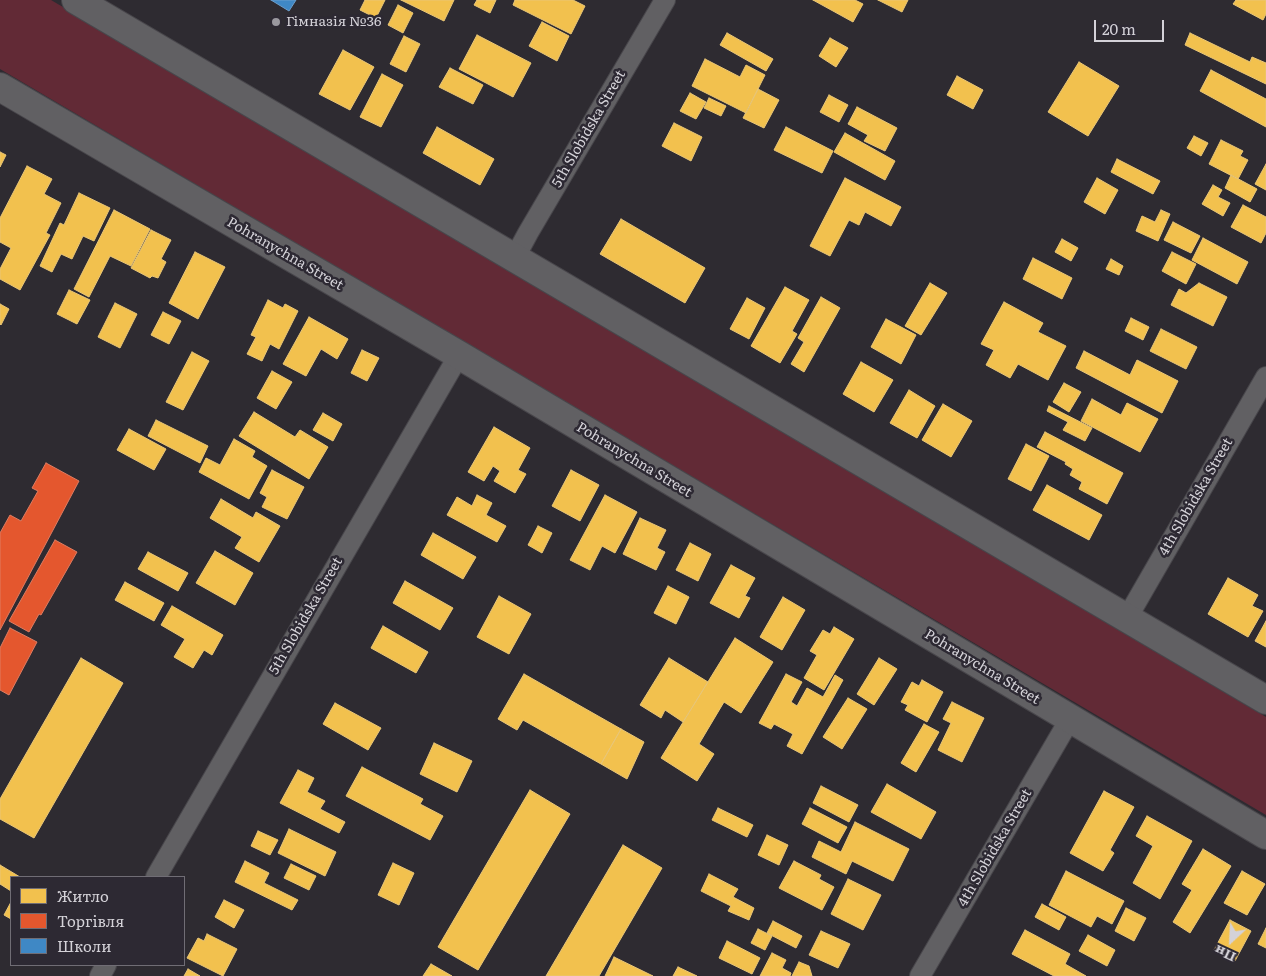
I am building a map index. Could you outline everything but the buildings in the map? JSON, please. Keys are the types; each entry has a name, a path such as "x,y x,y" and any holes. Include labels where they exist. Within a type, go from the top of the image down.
{"main road":[{"path":"76,0 1266,700"},
{"name":"Pohranychna Street","path":"0,87 458,355 1266,835"}],"street":[{"name":"5th Slobidska Street","path":"514,259 665,0"},
{"name":"5th Slobidska Street","path":"157,876 458,355"},
{"name":"4th Slobidska Street","path":"1127,618 1266,376"},
{"name":"4th Slobidska Street","path":"920,976 1070,719"}],"shaded area":[{"path":"0,0 51,0 1266,717 1266,815 0,69"}],"place":[{"name":"Гімназія №36","path":"276,22"}]}
